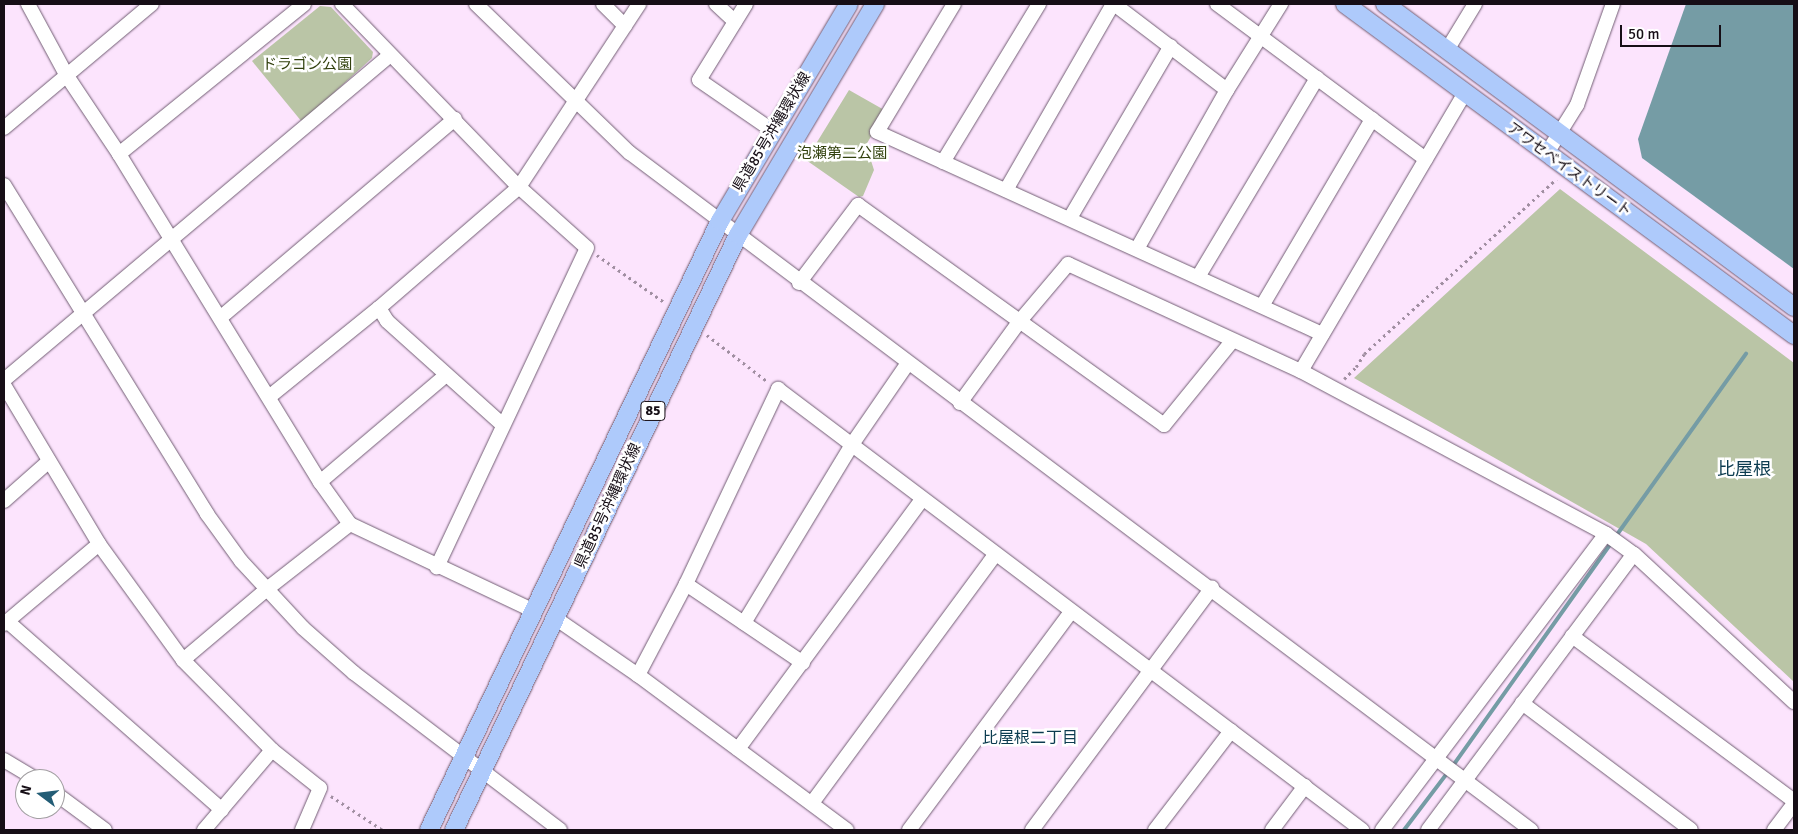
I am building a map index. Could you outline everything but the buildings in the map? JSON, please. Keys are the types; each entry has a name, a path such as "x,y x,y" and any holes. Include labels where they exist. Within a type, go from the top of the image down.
{"main road":[{"name":"県道85号沖縄環状線","path":"429,830 720,221 849,4"},
{"name":"県道85号沖縄環状線","path":"454,830 738,235 875,4"},
{"name":"アワセベイストリート","path":"1345,4 1794,335"},
{"name":"アワセベイストリート","path":"1385,4 1794,307"}],"street":[{"path":"28,4 67,76 120,154 320,482 350,524 437,567 534,611"},
{"path":"4,128 152,4"},
{"path":"120,154 304,4"},
{"path":"342,4 389,56 455,119 520,187 587,248 437,567"},
{"path":"476,4 574,102 630,153 799,283 1212,588 1438,762 1531,830"},
{"path":"603,4 625,26"},
{"path":"269,397 379,308 520,187 639,4"},
{"path":"716,4 735,22"},
{"path":"746,4 699,80 773,131"},
{"path":"954,4 877,132 1322,334"},
{"path":"943,162 1039,4"},
{"path":"1006,190 1114,4 1227,90"},
{"path":"1217,4 1426,159"},
{"path":"1137,249 1227,90 1281,4"},
{"path":"1447,50 1476,4"},
{"path":"1547,153 1561,134 1577,106 1613,4"},
{"path":"1070,218 1171,46"},
{"path":"4,380 172,241 389,56"},
{"path":"1198,277 1317,78"},
{"path":"1300,371 1465,92"},
{"path":"220,318 455,119"},
{"path":"1262,306 1372,119"},
{"path":"4,185 207,514 241,561 303,628 354,673 560,830"},
{"path":"799,283 858,205 1164,425 1233,340"},
{"path":"960,403 1019,322 1068,264 1300,371 1606,534 1634,554 1794,702"},
{"path":"379,308 387,321 503,425"},
{"path":"744,623 854,443 908,363"},
{"path":"320,482 446,375"},
{"path":"4,385 99,544 184,660 272,750 320,788 302,830"},
{"path":"638,675 686,584 778,389 854,443 922,499 995,555 1151,669 1362,830"},
{"path":"4,501 49,461"},
{"path":"738,749 804,663 922,499"},
{"path":"184,660 266,589 350,524"},
{"path":"1382,830 1438,762 1606,534"},
{"path":"99,544 5,623 222,810"},
{"path":"1428,830 1461,778 1522,703 1634,554"},
{"path":"812,803 995,555"},
{"path":"686,584 804,663"},
{"path":"1032,830 1212,588"},
{"path":"909,830 1071,612"},
{"path":"555,618 638,675 847,830"},
{"path":"1572,636 1794,802 1774,830"},
{"path":"1522,703 1691,830"},
{"path":"1156,830 1231,731"},
{"path":"204,830 272,750"},
{"path":"4,760 19,769"},
{"path":"1272,830 1306,786"},
{"path":"65,800 105,830"}],"path":[{"path":"1333,388 1356,368 1364,354 1559,177"},
{"path":"587,248 676,310"},
{"path":"694,326 778,389"},
{"path":"320,788 383,830"}],"green space":[{"name":"ドラゴン公園","path":"320,6 331,7 373,52 372,58 302,122 252,61"},
{"name":"泡瀬第二公園","path":"849,90 886,111 866,145 874,170 863,196 859,197 806,160"},
{"path":"1560,189 1794,363 1794,682 1646,544 1354,378"}],"shaded area":[{"path":"1686,4 1794,4 1794,269 1642,158 1638,139"}],"waterway":[{"path":"1616,536 1746,354"},
{"path":"1452,767 1612,542"},
{"path":"1404,830 1448,772"}],"district":[{"name":"比屋根","path":"1744,469"},
{"name":"比屋根二丁目","path":"1030,738"}]}
